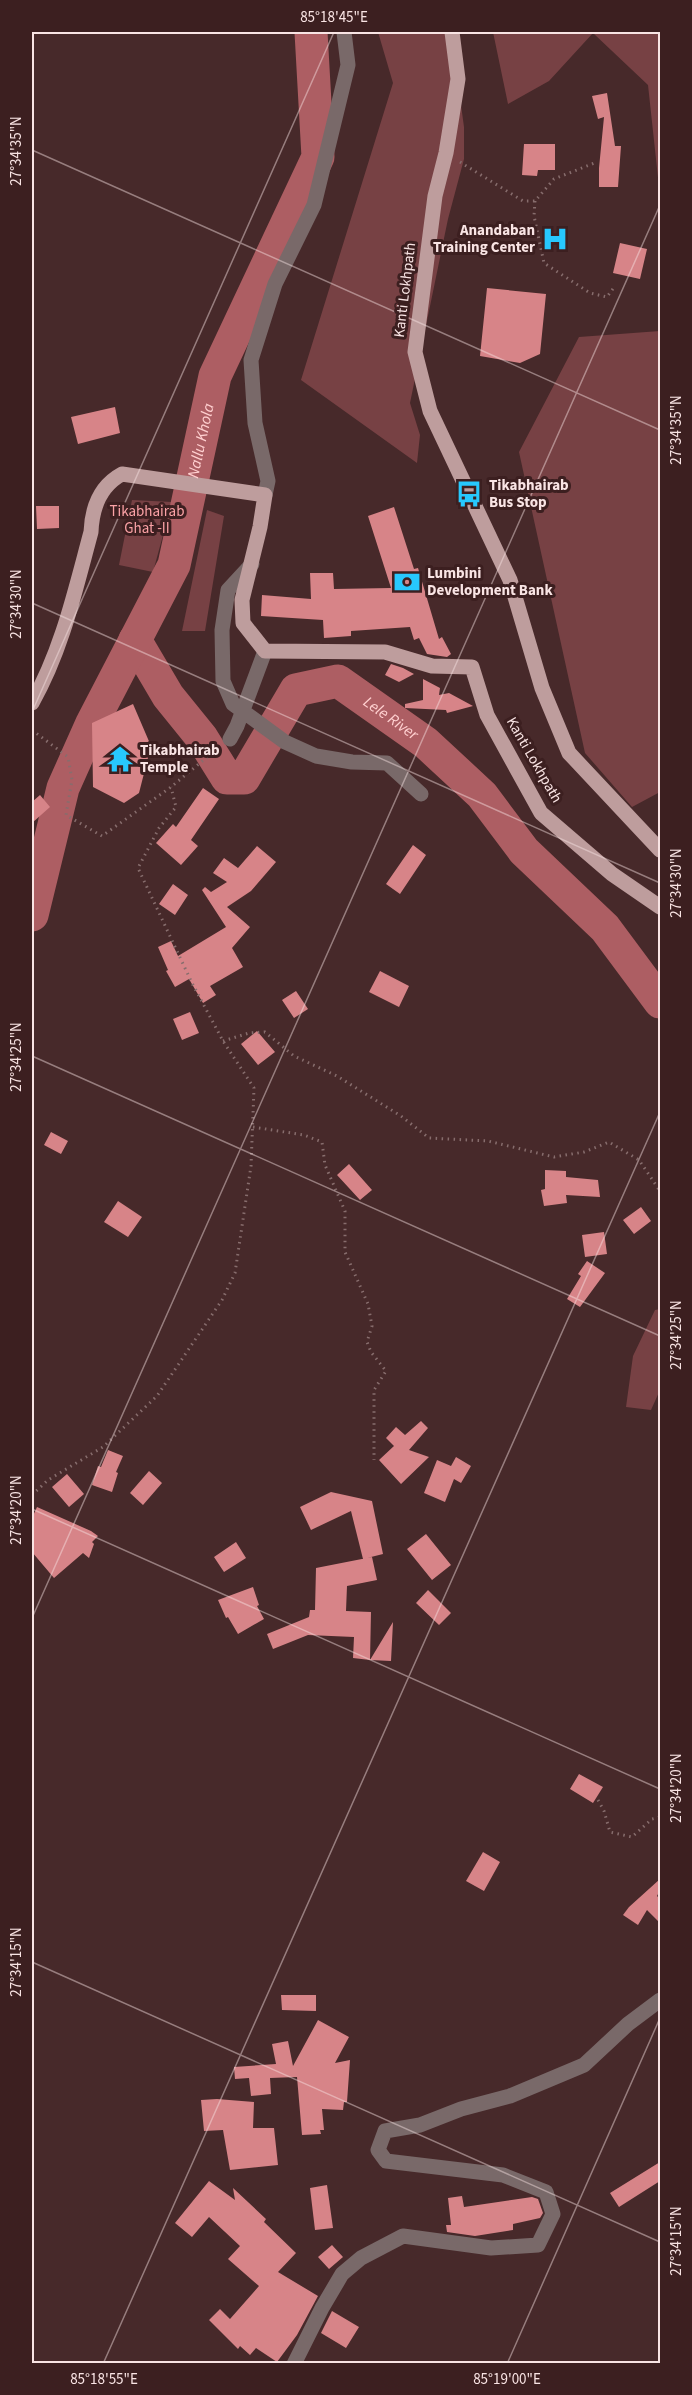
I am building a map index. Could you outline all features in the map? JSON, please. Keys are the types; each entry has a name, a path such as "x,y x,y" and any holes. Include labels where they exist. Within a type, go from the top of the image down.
{"main road":[{"name":"Kanti Lokhpath","path":"452,32 458,79 446,153 435,196 415,352 430,411 510,580 542,688 569,753 660,850"},
{"path":"32,703 43,682 69,617 97,502 105,486 122,474 265,495 252,564 242,600 243,623 265,651"},
{"name":"Kanti Lokhpath","path":"265,651 385,652 432,666 472,667 487,715 541,813 612,874 660,907"}],"street":[{"path":"265,495 268,481 255,423 251,360 275,284 314,205 348,65 344,32"},
{"path":"252,564 228,590 222,630 223,681 233,704 285,742 316,756 352,762 387,763 421,795"},
{"path":"230,739 265,651"},
{"path":"294,2364 342,2274 361,2258 403,2236 490,2248 538,2245 553,2214 546,2192 502,2175 386,2161 378,2150 385,2131 420,2125 461,2109 510,2096 584,2065 628,2024 660,2000"}],"path":[{"path":"446,153 523,201 536,201"},
{"path":"597,162 554,179 536,201 534,216 544,263 590,293 607,297 615,286"},
{"path":"32,730 68,757 72,780 66,815 102,836 171,787 230,739"},
{"path":"32,1495 48,1480 103,1447 157,1396 222,1300 235,1273 251,1166 254,1088 223,1041 192,983 138,868 159,828 176,807 171,787"},
{"path":"223,1041 249,1033 266,1032 294,1056 337,1076 400,1116 429,1138 488,1142 554,1157 584,1152 609,1142 639,1160 660,1191"},
{"path":"253,1126 304,1135 322,1142 325,1165 345,1211 345,1252 368,1304 372,1326 368,1342 371,1352 386,1371 374,1390 374,1460"},
{"path":"598,1800 610,1832 632,1837 652,1819 660,1817"}],"green space":[{"path":"378,32 451,32 464,127 464,159 448,219 410,403 420,435 417,463 301,380 393,83"},
{"path":"493,32 660,32 660,196 648,85 593,33 549,81 508,104"},
{"path":"660,331 660,792 632,807 585,753 519,452 579,337"},
{"name":"Tikabhairab Ghat -II","path":"132,500 172,502 153,572 119,565"},
{"path":"207,510 224,516 205,631 182,631"},
{"path":"660,1309 660,1390 651,1410 626,1407 633,1356 655,1310"}],"building":[{"path":"607,93 615,146 621,146 618,187 599,187 604,117 598,119 592,96"},
{"path":"524,144 555,144 555,170 538,170 537,176 522,175"},
{"path":"620,243 647,249 640,279 613,273"},
{"path":"487,288 546,294 540,354 520,363 480,356"},
{"path":"115,407 120,433 78,444 71,417"},
{"path":"36,506 59,506 59,528 37,529"},
{"path":"394,507 414,569 418,568 439,639 442,637 451,654 447,657 427,654 419,638 414,640 410,627 351,631 351,636 324,638 323,620 261,616 262,595 311,599 310,573 333,573 334,589 391,588 368,516"},
{"path":"391,664 414,674 399,682 385,675"},
{"path":"423,679 440,688 439,695 449,693 473,706 447,713 446,710 405,708 405,704 423,700"},
{"name":"Tikabhairab Temple","path":"133,704 151,746 139,793 124,803 93,787 92,723"},
{"path":"203,788 219,799 191,840 198,846 181,865 156,843 173,824 176,827"},
{"path":"40,795 50,807 32,823 32,802"},
{"path":"413,845 426,855 400,894 386,884"},
{"path":"257,846 276,862 251,891 227,907 250,927 232,948 243,967 210,986 216,995 203,1003 189,979 175,987 166,971 168,970 158,947 171,941 178,956 226,927 202,890 205,887 211,892 227,882 213,873 224,858 238,868"},
{"path":"173,884 188,895 175,915 159,904"},
{"path":"380,971 409,986 399,1007 369,992"},
{"path":"296,991 308,1009 294,1018 282,1000"},
{"path":"190,1012 199,1033 182,1040 173,1019"},
{"path":"257,1031 275,1052 258,1065 241,1044"},
{"path":"51,1132 68,1141 61,1154 44,1145"},
{"path":"349,1164 372,1190 360,1200 337,1175"},
{"path":"545,1170 566,1171 566,1177 598,1180 600,1197 566,1195 567,1203 544,1206 541,1190 545,1189"},
{"path":"118,1201 142,1217 128,1237 104,1222"},
{"path":"641,1207 651,1221 634,1234 623,1220"},
{"path":"604,1232 607,1254 585,1257 582,1235"},
{"path":"587,1261 605,1273 580,1307 567,1299 581,1276 578,1274"},
{"path":"421,1421 428,1428 409,1450 429,1457 401,1484 379,1460 394,1446 386,1438 396,1427 405,1435"},
{"path":"108,1450 123,1456 116,1472 118,1473 112,1492 92,1485 98,1466 101,1467"},
{"path":"456,1457 471,1466 461,1483 454,1479 445,1502 424,1493 437,1460 451,1466"},
{"path":"149,1471 162,1483 143,1505 130,1493"},
{"path":"67,1474 84,1494 69,1507 52,1487"},
{"path":"331,1492 372,1501 383,1554 363,1559 351,1511 311,1530 300,1507"},
{"path":"37,1507 98,1536 92,1542 94,1544 89,1558 83,1553 54,1578 32,1552 32,1518"},
{"path":"426,1534 451,1565 432,1580 407,1549"},
{"path":"236,1542 246,1558 224,1572 214,1557"},
{"path":"372,1557 377,1580 347,1586 346,1611 371,1612 370,1660 353,1658 354,1637 308,1635 273,1649 267,1634 309,1617 310,1610 315,1610 316,1568"},
{"path":"253,1587 259,1605 257,1606 264,1619 238,1634 228,1617 226,1618 218,1600"},
{"path":"428,1590 451,1613 439,1625 416,1603"},
{"path":"393,1622 391,1661 370,1660"},
{"path":"579,1774 603,1787 593,1803 570,1789"},
{"path":"483,1852 500,1862 484,1891 466,1881"},
{"path":"660,1879 660,1890 657,1896 660,1899 660,1923 647,1910 638,1925 623,1915 629,1907"},
{"path":"281,1995 316,1995 316,2011 282,2010"},
{"path":"318,2020 349,2037 335,2063 350,2060 347,2102 344,2102 343,2110 322,2109 324,2130 320,2130 321,2134 302,2135 297,2077 270,2078 271,2094 251,2096 249,2078 235,2079 234,2067 276,2064 272,2044 288,2041 293,2066"},
{"path":"201,2100 254,2102 253,2128 274,2128 278,2165 230,2170 223,2130 204,2131"},
{"path":"660,2162 660,2181 619,2207 610,2193"},
{"path":"209,2181 235,2200 233,2188 266,2219 264,2222 296,2253 278,2272 318,2296 297,2335 277,2362 256,2348 250,2355 240,2346 238,2349 209,2320 220,2309 230,2319 259,2286 228,2259 240,2246 209,2217 192,2237 175,2223"},
{"path":"327,2185 333,2228 315,2230 310,2188"},
{"path":"462,2196 464,2207 532,2197 538,2199 543,2213 540,2218 513,2224 513,2230 475,2236 447,2232 446,2225 451,2225 448,2198"},
{"path":"332,2245 343,2257 329,2269 318,2257"},
{"path":"332,2311 359,2327 346,2348 321,2333"}],"waterway":[{"name":"Nallu Khola","path":"32,915 63,788 92,723 174,565 215,376 318,157 311,32"},
{"name":"Lele River","path":"135,640 168,696 202,738 227,778 244,778 296,690 338,681 426,743 482,795 524,851 605,928 660,1002"}],"place":[{"name":"Anandaban Training Center","path":"555,239"},
{"name":"Tikabhairab Bus Stop","path":"469,494"},
{"name":"Lumbini Development Bank","path":"407,582"},
{"name":"Tikabhairab Temple","path":"120,759"}]}
